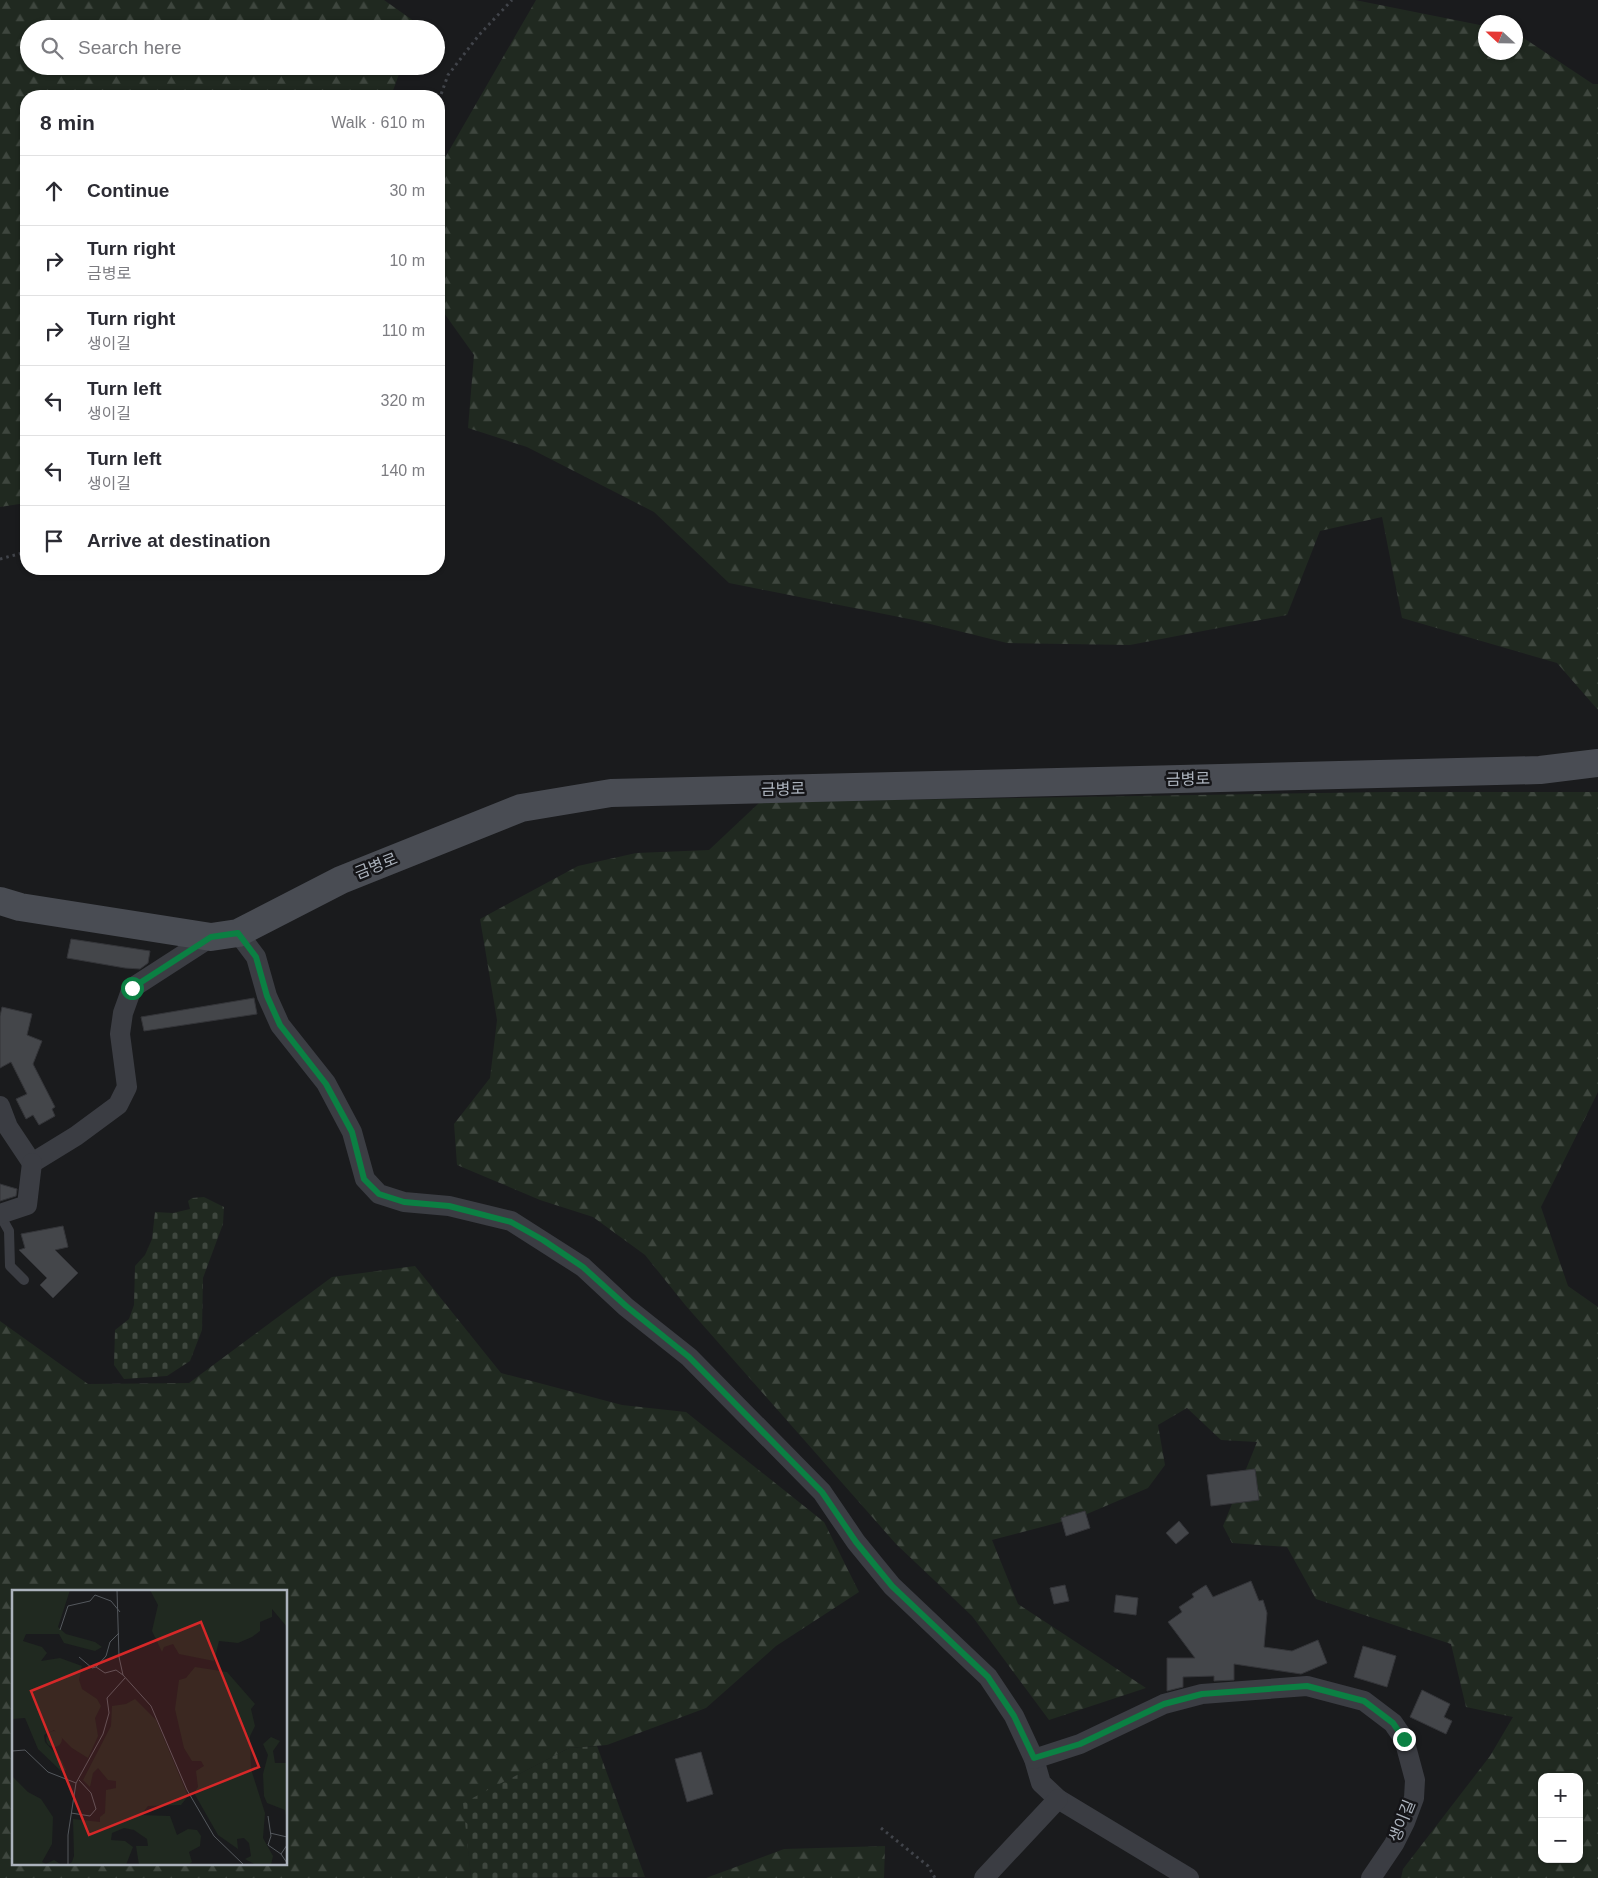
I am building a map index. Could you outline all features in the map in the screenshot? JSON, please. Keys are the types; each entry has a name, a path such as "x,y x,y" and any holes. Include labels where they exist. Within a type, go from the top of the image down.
{"street":[{"name":"금병로","path":"0,901 29,909 211,937 238,933 341,880 521,808 611,793 1540,770 1598,763"},
{"path":"238,933 256,957 267,996 280,1025 326,1084 352,1132 364,1179 379,1194 404,1202 449,1206 511,1222 543,1240 583,1267 626,1306 689,1357 822,1492 856,1542 892,1586 988,1677 1014,1716 1034,1758 1041,1783 1058,1799 1189,1878"},
{"path":"32,1163 76,1136 118,1105 127,1087 120,1034 123,1013 132,988 211,937"},
{"path":"0,1106 8,1127 32,1163 27,1205 0,1215"},
{"name":"생이길","path":"1034,1758 1080,1744 1164,1704 1202,1694 1307,1686 1364,1701 1393,1723 1404,1739 1415,1780 1414,1798 1405,1822 1394,1844 1371,1878"},
{"path":"984,1878 1058,1799"}],"lane":[{"path":"0,1215 9,1231 10,1266 24,1280"}],"path":[{"path":"443,90 448,75 479,35 512,0"},
{"path":"0,559 20,554"},
{"path":"881,1828 928,1866 935,1878"}],"green space":[{"path":"0,0 384,0 412,20 20,20 20,75 399,75 393,90 20,90 20,504 0,507"},
{"path":"536,0 1355,0 1478,25 1478,60 1523,60 1523,38 1593,84 1598,84 1598,710 1557,663 1402,618 1382,517 1320,531 1287,615 1130,645 1007,643 914,620 729,583 654,512 527,447 468,428 474,355 445,314 445,158"},
{"path":"1386,792 1598,792 1598,1092 1541,1207 1568,1286 1598,1307 1598,1878 1401,1878 1403,1869 1490,1756 1513,1717 1466,1707 1451,1644 1316,1599 1287,1547 1232,1543 1223,1526 1257,1442 1221,1440 1187,1408 1158,1425 1165,1465 1148,1488 1080,1517 992,1540 1018,1604 1146,1688 1049,1720 972,1616 896,1544 686,1306 645,1255 593,1217 540,1200 457,1165 454,1124 490,1078 497,1020 480,919 578,866 636,853 709,850 760,802"},
{"path":"204,1197 224,1207 223,1224 203,1278 202,1330 190,1361 167,1376 124,1379 114,1365 115,1330 129,1319 134,1305 135,1266 145,1255 152,1239 155,1212 173,1213 190,1209 188,1201 192,1198"},
{"path":"415,1266 501,1373 622,1405 686,1412 824,1522 859,1592 776,1646 706,1708 607,1745 569,1748 464,1803 471,1878 0,1878 0,1321 88,1384 189,1383 332,1277"},
{"path":"597,1746 645,1877 471,1878 463,1803 569,1748"},
{"path":"885,1846 884,1878 706,1878 784,1849"}],"building":[{"path":"71,939 150,951 148,963 140,969 67,958"},
{"path":"254,998 257,1014 144,1031 141,1017"},
{"path":"2,1007 32,1014 27,1035 42,1041 33,1064 55,1107 52,1109 55,1116 39,1125 33,1115 26,1119 16,1099 27,1094 11,1062 0,1068 0,1016"},
{"path":"0,1184 17,1189 16,1196 0,1201"},
{"path":"63,1226 68,1247 55,1250 78,1273 53,1298 40,1285 47,1278 19,1250 25,1248 21,1234"},
{"path":"1255,1469 1259,1500 1211,1506 1207,1475"},
{"path":"1085,1511 1090,1528 1066,1536 1061,1518"},
{"path":"1179,1521 1189,1533 1176,1544 1166,1533"},
{"path":"1251,1581 1259,1601 1263,1600 1267,1613 1264,1647 1292,1651 1318,1640 1327,1663 1301,1674 1234,1664 1234,1680 1214,1681 1214,1676 1183,1677 1183,1687 1167,1691 1167,1658 1195,1658 1168,1622 1182,1612 1179,1607 1194,1597 1192,1594 1206,1585 1213,1597"},
{"path":"1065,1585 1069,1601 1054,1604 1050,1588"},
{"path":"1116,1595 1138,1598 1136,1615 1114,1612"},
{"path":"1363,1646 1396,1656 1387,1687 1354,1677"},
{"path":"1422,1690 1450,1704 1444,1717 1452,1721 1446,1734 1410,1717"},
{"path":"701,1752 713,1794 687,1802 675,1759"}],"route":[{"path":"132,988 211,937 238,933 256,957 267,996 280,1025 326,1084 352,1132 364,1179 379,1194 404,1202 449,1206 511,1222 543,1240 583,1267 626,1306 689,1357 740,1411 822,1492 856,1542 892,1586 988,1677 1014,1716 1034,1758 1080,1744 1164,1704 1202,1694 1307,1686 1364,1701 1393,1723 1404,1739"}]}
